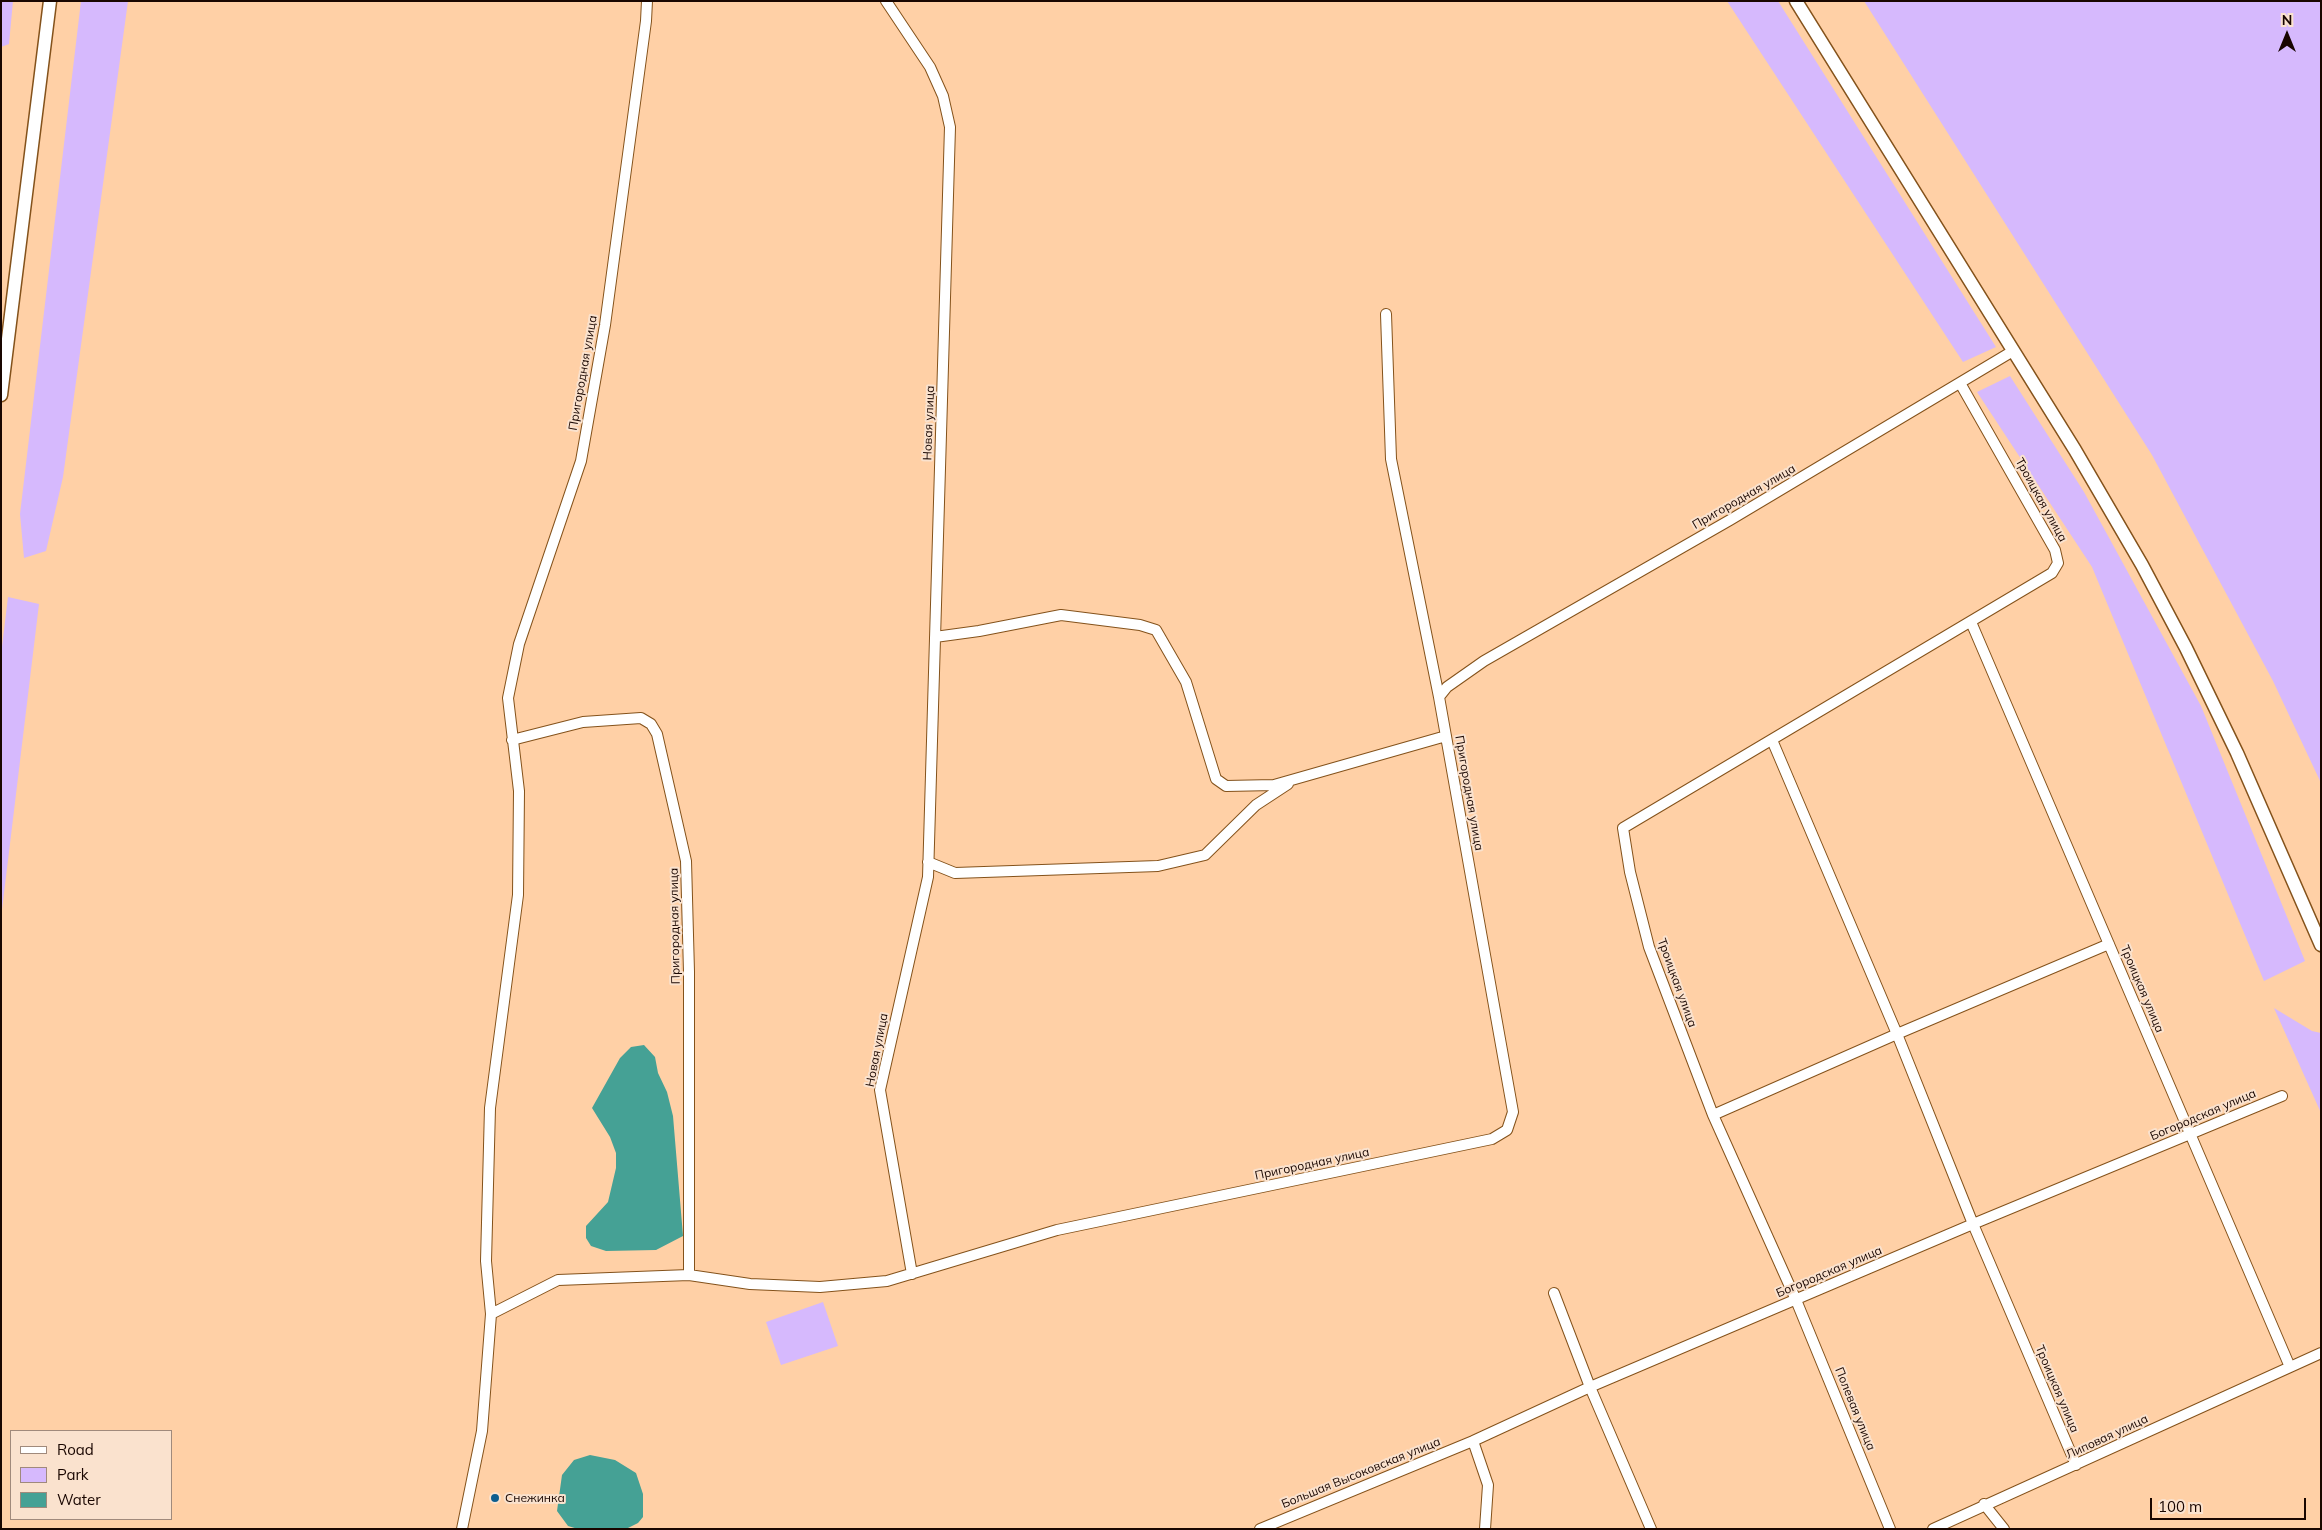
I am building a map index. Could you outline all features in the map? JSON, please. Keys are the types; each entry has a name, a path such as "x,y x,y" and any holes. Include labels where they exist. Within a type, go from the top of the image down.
{"street":[{"path":"1,395 50,1"},
{"name":"Пригородная улица","path":"462,1529 482,1431 491,1314 486,1261 490,1108 518,895 519,791 508,698 519,644 582,452 605,325 646,21 647,1"},
{"name":"Новая улица","path":"886,1 930,67 943,96 950,127 928,877 880,1090 912,1274"},
{"path":"1796,1 2084,466 2142,565 2186,648 2237,752 2321,945"},
{"name":"Пригородная улица","path":"491,1314 558,1280 629,1275 689,1275 750,1284 820,1288 887,1281 1057,1230 1482,1141 1507,1130 1513,1112 1439,697 1391,459 1386,314"},
{"name":"Пригородная улица","path":"1439,697 1447,687 1484,661 1730,520 2013,351"},
{"name":"Троицкая улица","path":"1796,1300 1713,1115 1649,947 1630,872 1622,828 2052,573 2058,563 2055,550 1960,383"},
{"path":"935,637 979,631 1061,615 1140,625 1156,630 1186,682 1216,780 1226,786 1274,785 1446,736"},
{"name":"Троицкая улица","path":"1971,622 2290,1367"},
{"name":"Пригородная улица","path":"512,740 583,722 641,718 651,724 657,734 686,861 689,972 689,1275"},
{"name":"Троицкая улица","path":"1772,740 1897,1034 1973,1224 2076,1465"},
{"path":"928,862 955,872 1158,866 1205,855 1256,806 1292,780"},
{"path":"1713,1115 1897,1034 2110,944"},
{"name":"Богородская улица","path":"1473,1441 1590,1387 1973,1224 2282,1096"},
{"path":"1554,1293 1590,1387 1651,1529"},
{"name":"Полевая улица","path":"1796,1300 1890,1529"},
{"name":"Липовая улица","path":"1933,1529 1984,1504 2076,1465 2321,1353"},
{"path":"1473,1441 1488,1485 1485,1529"},
{"name":"Большая Высоковская улица","path":"1260,1529 1473,1441"},
{"path":"1984,1504 2004,1529"}],"green space":[{"path":"1,1 13,1 9,44 1,47"},
{"path":"81,1 128,1 63,477 46,551 24,558 20,514"},
{"path":"1727,1 1778,1 1996,347 1963,362"},
{"path":"1864,1 2321,1 2321,783 2273,681 2152,455"},
{"path":"2010,376 2084,492 2201,706 2305,961 2264,981 2092,567 1977,392"},
{"path":"8,597 39,604 1,918 1,655"},
{"path":"2274,1008 2312,1031 2321,1033 2321,1113"},
{"path":"823,1302 838,1346 781,1365 766,1322"}],"water":[{"path":"644,1045 655,1057 658,1073 667,1092 673,1116 683,1236 656,1250 606,1251 591,1246 586,1238 586,1226 608,1202 616,1168 616,1153 610,1137 592,1108 620,1058 631,1047"},
{"path":"590,1455 615,1460 636,1473 643,1494 643,1517 638,1523 626,1529 578,1529 568,1526 557,1511 562,1475 574,1460"}],"place":[{"name":"Снежинка","path":"495,1498"}]}
